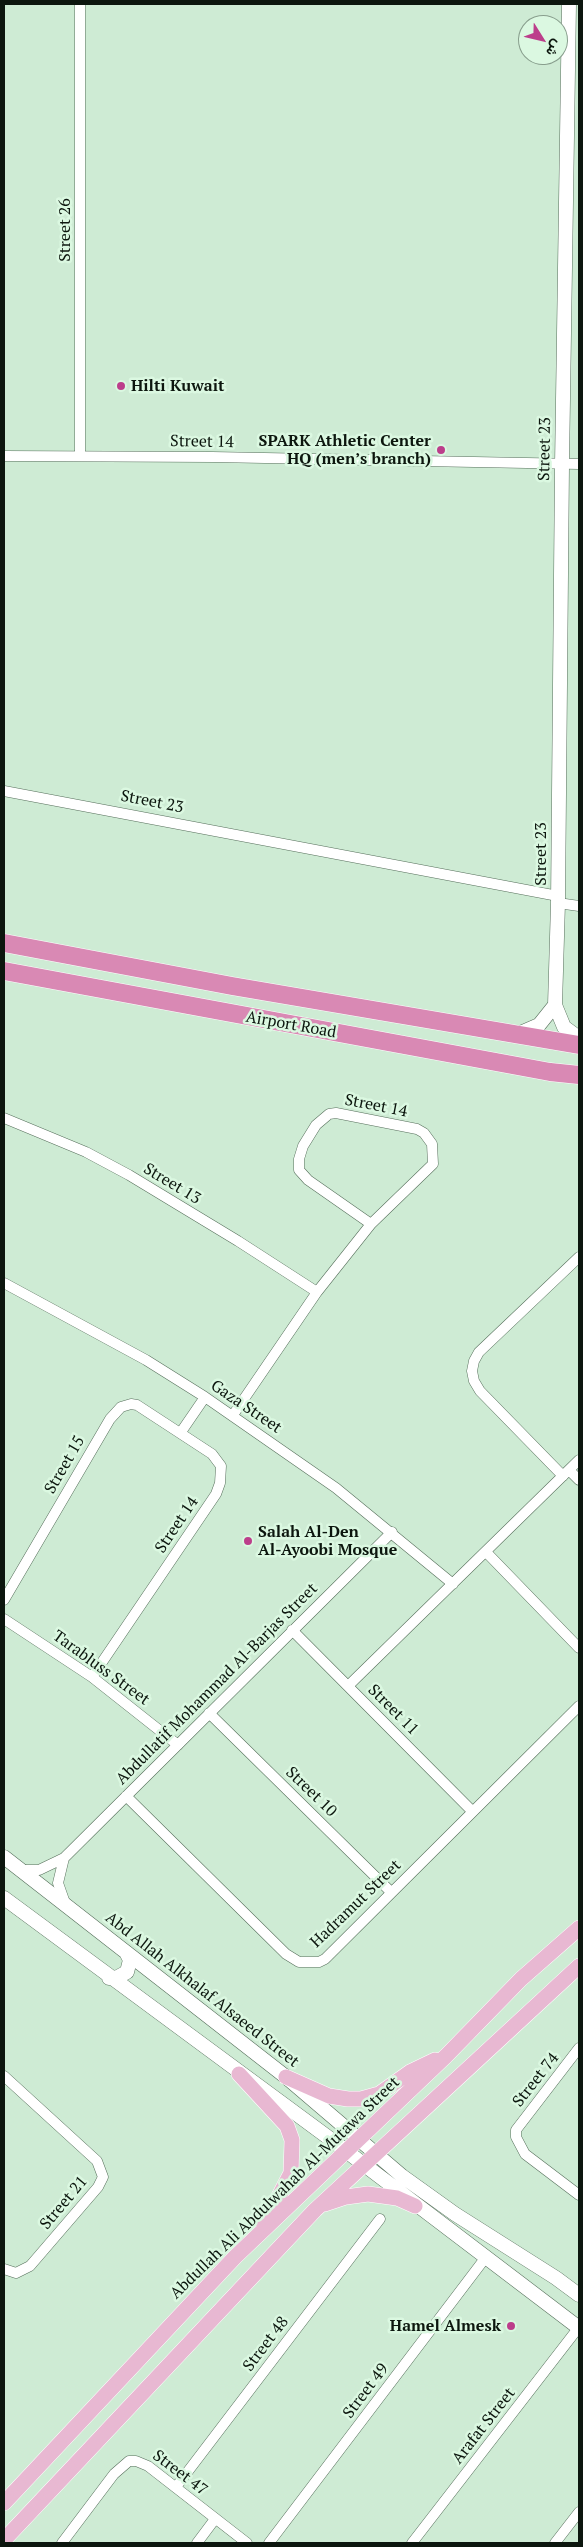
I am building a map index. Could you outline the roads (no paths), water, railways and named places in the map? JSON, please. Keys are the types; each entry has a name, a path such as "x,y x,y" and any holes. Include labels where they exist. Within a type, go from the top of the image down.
{"highway":[{"name":"Airport Road","path":"4,943 232,986 579,1045"},
{"path":"82,986 75,975 79,970 86,968 201,987 232,986"},
{"name":"Airport Road","path":"4,971 550,1072 579,1075"}],"main road":[{"name":"Street 23","path":"569,4 558,899 555,1005 564,1027 579,1038"},
{"path":"516,1035 538,1026 555,1005"},
{"name":"Abd Allah Alkhalaf Alsaeed Street","path":"4,1857 286,2078 376,2154 455,2214 556,2278 579,2295"},
{"path":"4,1898 238,2074 346,2151 415,2206 579,2327"},
{"name":"Abdullah Ali Abdulwahab Al-Mutawa Street","path":"4,2503 235,2257 446,2056 521,1979 579,1928"},
{"path":"109,1978 116,1978 127,1972 130,1960 127,1954"},
{"path":"4,2540 315,2210 579,1966"},
{"path":"286,2078 329,2096 361,2099 379,2094 410,2072 446,2056"},
{"path":"235,2257 278,2198 291,2173 292,2156 292,2140 287,2126 238,2074"},
{"path":"315,2210 346,2197 368,2194 387,2196 415,2206"},
{"path":"540,2299 539,2289 541,2284 545,2280 556,2278"}],"street":[{"name":"Street 26","path":"80,4 80,456"},
{"name":"Street 14","path":"4,456 212,456 579,464"},
{"name":"Street 23","path":"4,791 558,899"},
{"path":"558,899 579,906"},
{"name":"Street 14","path":"233,1416 317,1292 371,1224 433,1164 432,1144 424,1133 417,1129 336,1113 329,1114 316,1125 303,1146 299,1159 299,1170 308,1180 371,1224"},
{"name":"Street 13","path":"4,1118 86,1152 129,1175 238,1240 317,1292"},
{"path":"579,1256 479,1352 474,1361 472,1371 474,1381 480,1391 566,1473 579,1480"},
{"name":"Gaza Street","path":"4,1282 146,1360 205,1397 336,1488 392,1532 453,1584"},
{"path":"182,1432 205,1397"},
{"name":"Street 15","path":"4,1600 116,1411 126,1405 137,1405 182,1432"},
{"name":"Street 14","path":"92,1676 216,1494 220,1484 221,1466 217,1459 182,1432"},
{"path":"348,1686 579,1460"},
{"name":"Abdullatif Mohammad Al-Barjas Street","path":"22,1870 39,1870 64,1858 392,1532"},
{"path":"486,1552 579,1648"},
{"name":"Tarabluss Street","path":"4,1619 92,1676 178,1745"},
{"name":"Street 11","path":"292,1630 472,1811"},
{"name":"Hadramut Street","path":"126,1796 286,1954 299,1962 313,1963 325,1959 579,1706"},
{"name":"Street 10","path":"209,1713 391,1892"},
{"path":"64,1858 58,1883 65,1903"},
{"name":"Street 74","path":"579,2048 516,2130 517,2143 525,2154 579,2195"},
{"name":"Street 21","path":"4,2076 96,2161 102,2177 98,2188 30,2266 16,2273 4,2269"},
{"name":"Street 48","path":"176,2487 380,2219"},
{"name":"Street 49","path":"269,2543 486,2257"},
{"name":"Arafat Street","path":"412,2543 579,2327"},
{"name":"Street 47","path":"62,2543 114,2474 129,2461 143,2463 247,2543"},
{"path":"555,2543 579,2512"},
{"path":"197,2543 215,2519"}],"place":[{"name":"Hilti Kuwait","path":"121,386"},
{"name":"SPARK Athletic Center HQ (men’s branch)","path":"441,450"},
{"name":"Salah Al-Den Al-Ayoobi Mosque","path":"248,1541"},
{"name":"Hamel Almesk","path":"511,2326"}]}
